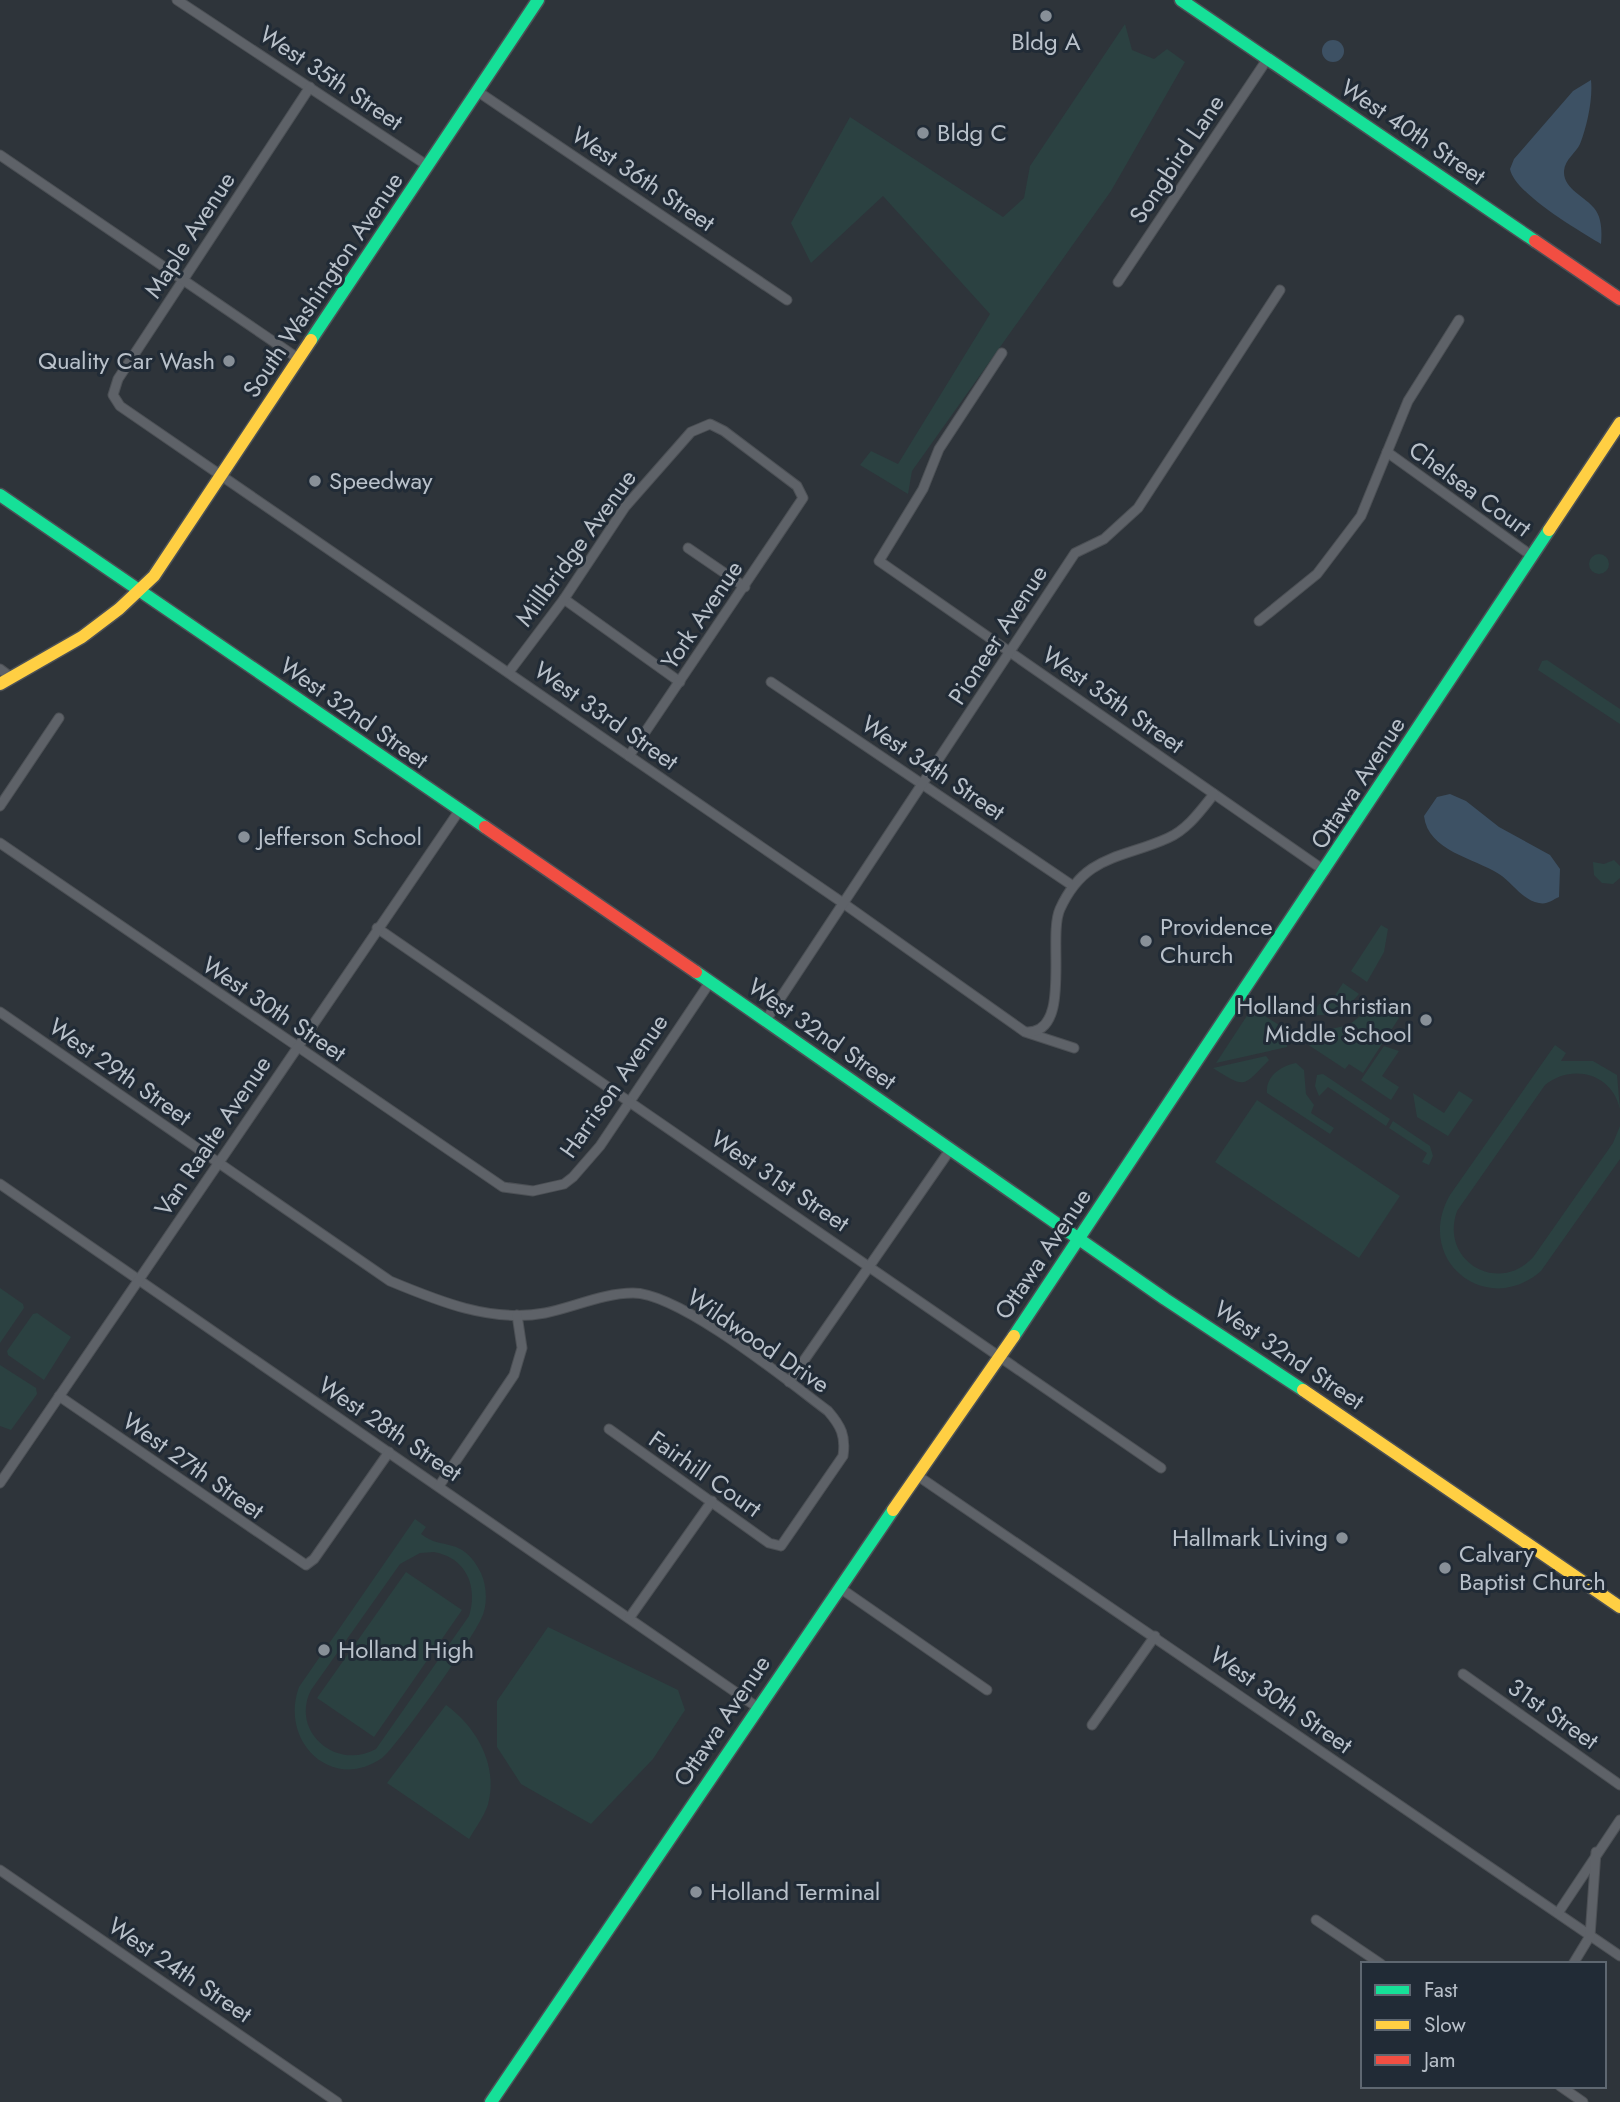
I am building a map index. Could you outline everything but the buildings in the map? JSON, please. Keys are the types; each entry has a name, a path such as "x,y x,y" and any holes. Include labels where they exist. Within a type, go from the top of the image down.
{"street":[{"name":"West 35th Street","path":"177,0 428,166"},
{"name":"South Washington Avenue","path":"0,684 90,632 140,591 173,550 538,0"},
{"name":"West 40th Street","path":"1181,0 1620,299"},
{"name":"Songbird Lane","path":"1118,282 1268,58"},
{"name":"Maple Avenue","path":"120,406 113,395 118,379 310,87"},
{"name":"West 36th Street","path":"477,91 787,300"},
{"path":"0,155 299,359"},
{"name":"Pioneer Avenue","path":"766,1020 1075,553 1104,539 1138,508 1280,290"},
{"name":"Chelsea Court","path":"1259,621 1310,580 1332,558 1361,516 1420,378 1459,320"},
{"name":"West 35th Street","path":"1002,352 939,449 923,489 879,561 1325,871"},
{"name":"West 33rd Street","path":"120,406 843,903 1025,1032 1074,1048"},
{"name":"Ottawa Avenue","path":"491,2102 757,1707 1080,1239 1620,422"},
{"name":"Millbridge Avenue","path":"509,672 564,598 607,530 636,492 691,432 710,424 735,439 803,494"},
{"name":"Chelsea Court","path":"1387,452 1532,556"},
{"name":"York Avenue","path":"629,756 745,587 803,494"},
{"name":"West 32nd Street","path":"0,495 766,1020 950,1150 1620,1607"},
{"path":"688,548 745,587"},
{"path":"564,598 681,682"},
{"path":"0,669 12,678"},
{"name":"West 34th Street","path":"771,682 1073,886"},
{"path":"0,806 59,718"},
{"path":"1025,1032 1034,1032 1052,1014 1056,998 1055,925 1073,886 1105,859 1169,838 1194,820 1214,794"},
{"name":"Van Raalte Avenue","path":"0,1483 459,811"},
{"name":"West 30th Street","path":"0,843 503,1188 533,1191"},
{"name":"West 31st Street","path":"377,928 870,1265 1161,1468"},
{"name":"Harrison Avenue","path":"533,1191 564,1184 600,1146 710,982"},
{"name":"West 29th Street","path":"0,1012 218,1163"},
{"path":"789,1382 950,1150"},
{"name":"Wildwood Drive","path":"218,1163 390,1280 456,1306 517,1315 543,1313 635,1293 657,1298 693,1316 789,1382 836,1420 842,1431 843,1456 781,1546"},
{"name":"West 28th Street","path":"0,1184 757,1707"},
{"path":"439,1486 514,1375 522,1348 517,1315"},
{"name":"West 27th Street","path":"59,1396 306,1565 314,1559 389,1452"},
{"name":"Fairhill Court","path":"609,1429 769,1543 781,1546"},
{"name":"West 30th Street","path":"918,1476 1620,1956"},
{"path":"630,1617 712,1501"},
{"path":"841,1588 987,1690"},
{"path":"1091,1725 1155,1636"},
{"name":"31st Street","path":"1464,1674 1620,1785"},
{"path":"1558,1913 1596,1852 1620,1820"},
{"path":"1574,1962 1590,1936 1596,1852"},
{"name":"West 24th Street","path":"0,1870 337,2102"},
{"path":"1316,1920 1378,1962"},
{"path":"1563,2088 1583,2102"}],"green space":[{"path":"1125,24 1132,50 1154,59 1167,49 1185,62 1111,191 912,471 908,494 860,465 871,451 898,464 990,314 883,196 811,263 791,223 850,117 1003,217 1024,198 1030,166"},
{"path":"1599,554 1606,557 1609,564 1606,571 1599,574 1592,571 1589,564 1592,557"},
{"path":"1547,660 1620,709 1620,724 1538,670 1542,661"},
{"path":"1614,860 1620,866 1620,878 1613,884 1602,883 1594,875 1593,862 1604,864"},
{"path":"1381,925 1388,929 1384,952 1367,982 1351,971"},
{"path":"1343,983 1359,994 1338,1010 1325,1015 1312,1015 1319,1004 1330,1003"},
{"path":"1375,1004 1385,1005 1399,1018 1363,1073 1349,1064 1345,1069 1307,1044 1308,1034 1349,1025"},
{"path":"1252,1008 1287,1030 1287,1047 1216,1063"},
{"path":"1555,1045 1566,1053 1561,1061 1593,1061 1617,1075 1620,1109 1609,1087 1590,1075 1567,1074 1545,1085 1457,1211 1454,1229 1457,1245 1464,1258 1476,1268 1490,1273 1505,1273 1520,1268 1534,1256 1613,1143 1620,1126 1620,1159 1541,1271 1520,1284 1498,1288 1478,1285 1461,1275 1448,1260 1441,1241 1441,1219 1450,1195"},
{"path":"1384,1046 1399,1051 1382,1076 1399,1087 1391,1100 1361,1080"},
{"path":"1266,1056 1269,1060 1244,1082 1232,1080 1213,1068"},
{"path":"1296,1063 1304,1070 1306,1094 1314,1105 1311,1113 1334,1128 1330,1134 1267,1093 1272,1076 1286,1066"},
{"path":"1323,1074 1390,1119 1386,1126 1328,1087 1319,1096 1315,1086 1317,1075"},
{"path":"1459,1091 1473,1100 1448,1136 1417,1117 1413,1093 1444,1113"},
{"path":"1257,1100 1400,1196 1359,1258 1215,1162"},
{"path":"1393,1121 1430,1146 1433,1156 1429,1165 1422,1162 1427,1153 1389,1128"},
{"path":"0,1288 23,1304 24,1308 0,1343"},
{"path":"37,1313 71,1337 44,1380 8,1355 7,1351 33,1314"},
{"path":"0,1365 36,1388 37,1394 11,1430 0,1426"},
{"path":"415,1519 426,1527 421,1534 459,1548 474,1561 483,1578 485,1590 486,1602 481,1619 434,1692 382,1758 363,1767 345,1769 328,1765 314,1756 303,1742 296,1726 295,1707 299,1687","holes":["434,1552 445,1555 462,1567 471,1585 469,1616 376,1749 346,1755 332,1751 312,1732 307,1720 306,1705 311,1690 400,1564 420,1553"]},
{"path":"406,1572 462,1610 374,1737 317,1698"},
{"path":"548,1627 678,1690 685,1710 653,1759 591,1824 521,1784 497,1747 497,1701"},
{"path":"446,1705 474,1734 487,1759 490,1772 488,1805 469,1839 387,1783"}],"water":[{"path":"1333,40 1341,43 1344,51 1341,59 1333,62 1325,59 1322,51 1325,43"},
{"path":"1591,80 1585,129 1580,144 1566,163 1564,171 1571,188 1597,212 1601,225 1601,244 1535,200 1514,179 1510,169 1514,159 1573,91"},
{"path":"1450,794 1466,801 1499,827 1550,855 1560,869 1559,897 1545,903 1533,901 1499,874 1443,846 1434,838 1427,828 1424,816 1437,797"}],"traffic: fast":[{"path":"311,340 538,0"},
{"path":"1181,0 1535,241"},
{"path":"0,495 485,827"},
{"path":"1014,1336 1549,530"},
{"path":"696,972 1165,1299 1303,1390"},
{"path":"491,2102 893,1510"}],"traffic: slow":[{"path":"0,684 82,637 119,609 154,576 311,340"},
{"path":"1549,530 1620,423"},
{"path":"893,1510 1014,1336"},
{"path":"1303,1390 1620,1607"}],"traffic: jam":[{"path":"1535,241 1620,299"},
{"path":"485,827 696,972"}],"place":[{"name":"Bldg A","path":"1046,16"},
{"name":"Bldg C","path":"923,133"},
{"name":"Quality Car Wash","path":"229,361"},
{"name":"Speedway","path":"315,481"},
{"name":"Jefferson School","path":"244,837"},
{"name":"Providence Church","path":"1146,941"},
{"name":"Holland Christian Middle School","path":"1426,1020"},
{"name":"Hallmark Living","path":"1342,1538"},
{"name":"Calvary Baptist Church","path":"1445,1568"},
{"name":"Holland High","path":"324,1650"},
{"name":"Holland Terminal","path":"696,1892"}]}
